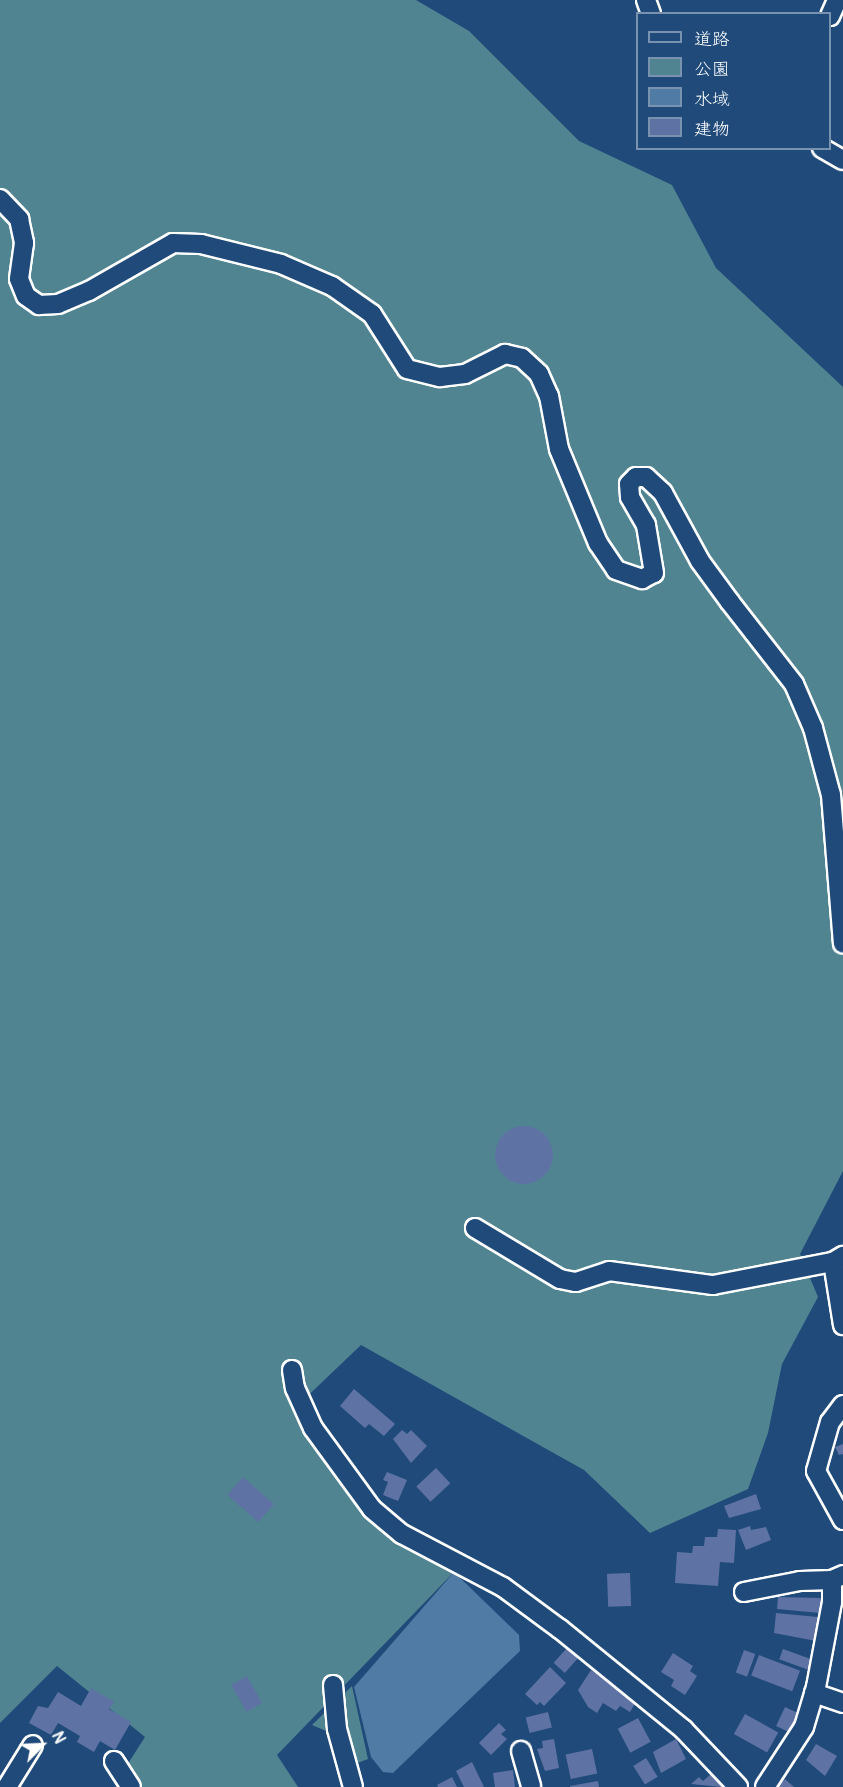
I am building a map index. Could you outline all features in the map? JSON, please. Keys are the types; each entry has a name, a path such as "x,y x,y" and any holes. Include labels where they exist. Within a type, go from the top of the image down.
{"street":[{"path":"826,150 843,160"},
{"path":"0,199 19,219 24,243 19,279 26,297 39,305 58,304 89,291 173,243 201,244 281,264 332,286 372,314 407,369 440,377 465,374 504,354 522,358 539,374 549,396 559,449 597,543 616,570 642,579 654,573 646,525 629,490 629,484 636,477 646,477 663,493 712,578 794,684 813,728 831,795 843,944"},
{"path":"475,1228 560,1279 576,1282 609,1270 713,1285 838,1259 843,1325"},
{"path":"292,1370 295,1388 313,1428 372,1509 402,1534 503,1587 560,1629 683,1729 738,1787"},
{"path":"843,1405 830,1422 816,1472 843,1520"},
{"path":"744,1592 800,1581 837,1578 814,1693 804,1727 765,1787"},
{"path":"333,1685 337,1729 353,1787"},
{"path":"814,1693 843,1703"},
{"path":"7,1787 33,1745"},
{"path":"521,1751 531,1787"},
{"path":"114,1761 131,1787"}],"green space":[{"path":"0,0 416,0 469,31 579,141 672,185 716,268 843,387 843,1171 800,1254 818,1297 782,1364 768,1433 748,1489 650,1533 584,1470 361,1345 295,1408 380,1515 454,1572 277,1755 298,1787 129,1787 122,1773 145,1737 57,1666 0,1723"},
{"path":"352,1686 368,1759 347,1767 326,1731 312,1725"}],"water":[{"path":"454,1572 519,1635 520,1651 393,1773 383,1772 371,1757 354,1687"}],"building":[{"path":"524,1126 535,1128 548,1139 553,1155 551,1166 540,1179 524,1184 513,1182 500,1171 495,1155 497,1144 508,1131"},
{"path":"354,1389 395,1424 384,1436 369,1424 365,1428 340,1406"},
{"path":"402,1430 407,1434 411,1430 427,1446 411,1463 393,1439"},
{"path":"843,1444 843,1454 839,1455 835,1447"},
{"path":"436,1468 450,1483 431,1502 416,1486"},
{"path":"387,1472 407,1480 398,1501 383,1495 388,1482 383,1480"},
{"path":"243,1477 274,1504 258,1522 227,1495"},
{"path":"756,1494 761,1509 729,1518 724,1506"},
{"path":"750,1526 751,1530 766,1527 771,1540 746,1550 738,1530"},
{"path":"718,1529 736,1530 734,1563 720,1562 718,1586 675,1583 677,1552 692,1553 693,1546 704,1546 705,1537 717,1537"},
{"path":"630,1573 631,1606 608,1607 607,1574"},
{"path":"778,1597 822,1598 820,1613 777,1609"},
{"path":"776,1613 818,1617 816,1641 774,1633"},
{"path":"567,1648 578,1658 565,1673 554,1663"},
{"path":"783,1649 814,1660 810,1671 779,1659"},
{"path":"744,1650 755,1654 747,1677 736,1673"},
{"path":"673,1653 693,1666 690,1671 697,1676 685,1695 671,1686 674,1680 661,1672"},
{"path":"759,1655 800,1671 792,1691 751,1676"},
{"path":"550,1667 566,1683 544,1706 540,1702 537,1705 525,1694"},
{"path":"591,1670 637,1700 630,1712 620,1706 616,1711 603,1703 597,1713 588,1707 578,1690"},
{"path":"247,1676 262,1703 246,1712 231,1685"},
{"path":"91,1688 114,1702 109,1709 131,1722 115,1750 100,1741 94,1752 77,1742 80,1736 58,1723 51,1735 29,1723 38,1706 48,1708 58,1692 81,1706"},
{"path":"785,1707 800,1714 792,1733 776,1726"},
{"path":"548,1712 552,1728 530,1733 526,1718"},
{"path":"745,1714 778,1732 767,1753 734,1734"},
{"path":"638,1718 651,1742 630,1753 618,1729"},
{"path":"499,1723 506,1730 501,1734 507,1739 491,1755 479,1743"},
{"path":"554,1739 559,1768 545,1771 537,1749 543,1748 542,1741"},
{"path":"676,1739 686,1759 661,1773 653,1752"},
{"path":"816,1744 837,1756 825,1776 806,1760"},
{"path":"592,1749 597,1773 571,1779 566,1755"},
{"path":"646,1758 658,1777 645,1785 633,1766"},
{"path":"472,1762 484,1787 464,1787 456,1771"},
{"path":"513,1770 515,1787 495,1787 493,1773"},
{"path":"711,1774 722,1787 691,1784 699,1777 703,1781"},
{"path":"452,1777 457,1787 438,1787 437,1785"},
{"path":"785,1779 794,1787 778,1787"},
{"path":"598,1781 599,1787 570,1787 570,1786"}]}
